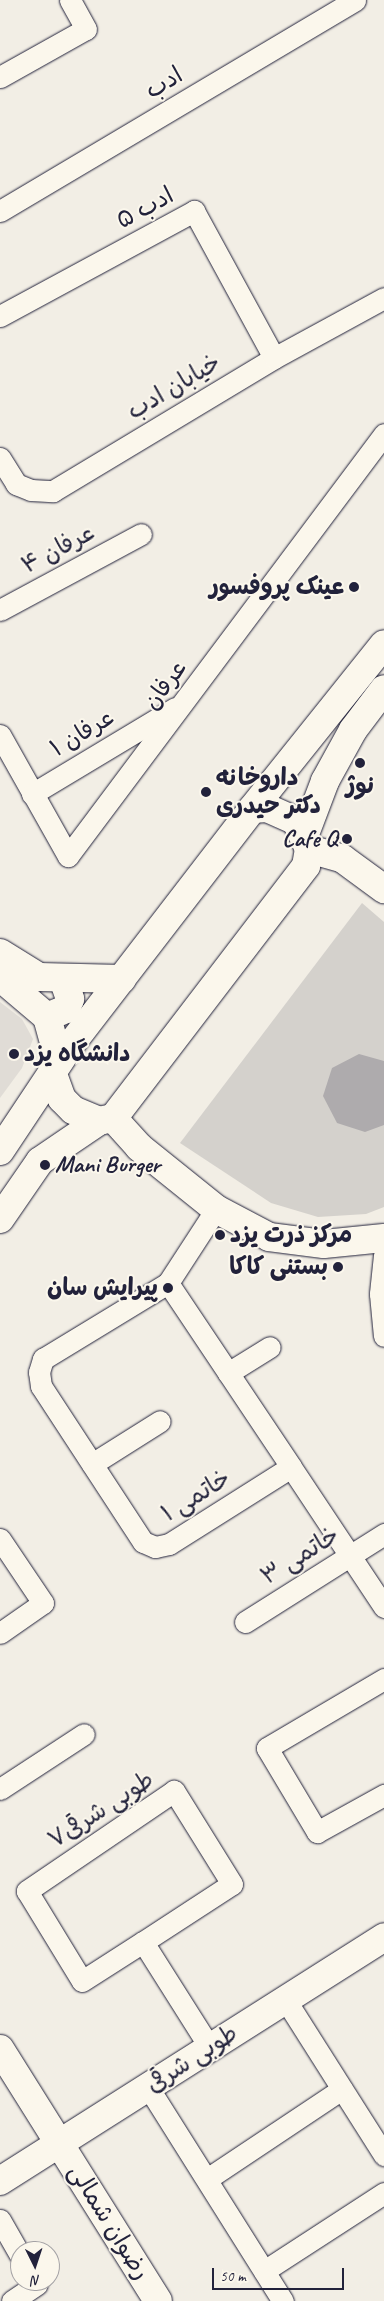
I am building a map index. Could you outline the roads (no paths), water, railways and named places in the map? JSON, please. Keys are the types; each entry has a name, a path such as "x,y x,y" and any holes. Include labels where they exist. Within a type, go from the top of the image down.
{"main road":[{"path":"0,1151 56,1067 122,979 252,809 384,644"},
{"path":"0,1219 40,1162 106,1120 306,866 307,842 324,782 353,730 384,689"},
{"path":"252,809 283,812 307,842 343,859 384,889"},
{"path":"0,953 39,977 122,979"},
{"path":"0,976 47,1017 62,1099 73,1110 106,1120 216,1209 269,1237 324,1244 384,1238"},
{"path":"47,1017 66,1009 70,999 62,979"},
{"name":"طوبی شرقی","path":"0,2181 384,1937"},
{"name":"رضوان شمالی","path":"0,2049 158,2301"}],"street":[{"path":"0,77 86,29 70,0"},
{"name":"ادب","path":"0,211 355,0"},
{"name":"ادب ۵","path":"0,316 194,211 274,358"},
{"name":"خیابان ادب","path":"0,458 16,484 31,490 53,491 274,358 384,298"},
{"name":"عرفان","path":"0,735 68,856 384,434"},
{"name":"عرفان ۴","path":"0,610 141,534"},
{"name":"عرفان ۱","path":"32,794 185,702"},
{"name":"خاتمی ۱","path":"216,1209 168,1283 43,1359 41,1386 143,1542 155,1547 169,1544 291,1467"},
{"path":"384,1255 380,1294 384,1336"},
{"path":"168,1283 291,1467 352,1554 384,1607"},
{"path":"228,1373 270,1347"},
{"path":"92,1464 160,1421"},
{"name":"خاتمی ۳","path":"245,1622 384,1534"},
{"path":"0,1539 43,1603 0,1632"},
{"path":"384,1679 267,1748 317,1832 384,1795"},
{"path":"0,1789 84,1734"},
{"name":"طوبی شرقی۷","path":"174,1791 232,1884 143,1942 82,1981 27,1891 174,1791"},
{"path":"143,1942 210,2048"},
{"path":"285,1999 384,2155"},
{"path":"148,2087 283,2301"},
{"path":"207,2179 342,2089"},
{"path":"264,2271 384,2193"},
{"path":"0,2220 12,2241"},
{"path":"12,2301 34,2291"}],"place":[{"name":"عینک پروفسور","path":"354,587"},
{"name":"نوژ","path":"360,763"},
{"name":"داروخانه دکتر حیدری","path":"206,792"},
{"name":"Cafe Q","path":"347,839"},
{"name":"دانشگاه یزد","path":"14,1054"},
{"name":"Mani Burger","path":"45,1165"},
{"name":"مرکز ذرت یزد","path":"220,1235"},
{"name":"بستنی کاکا","path":"338,1267"},
{"name":"پیرایش سان","path":"168,1288"}]}
